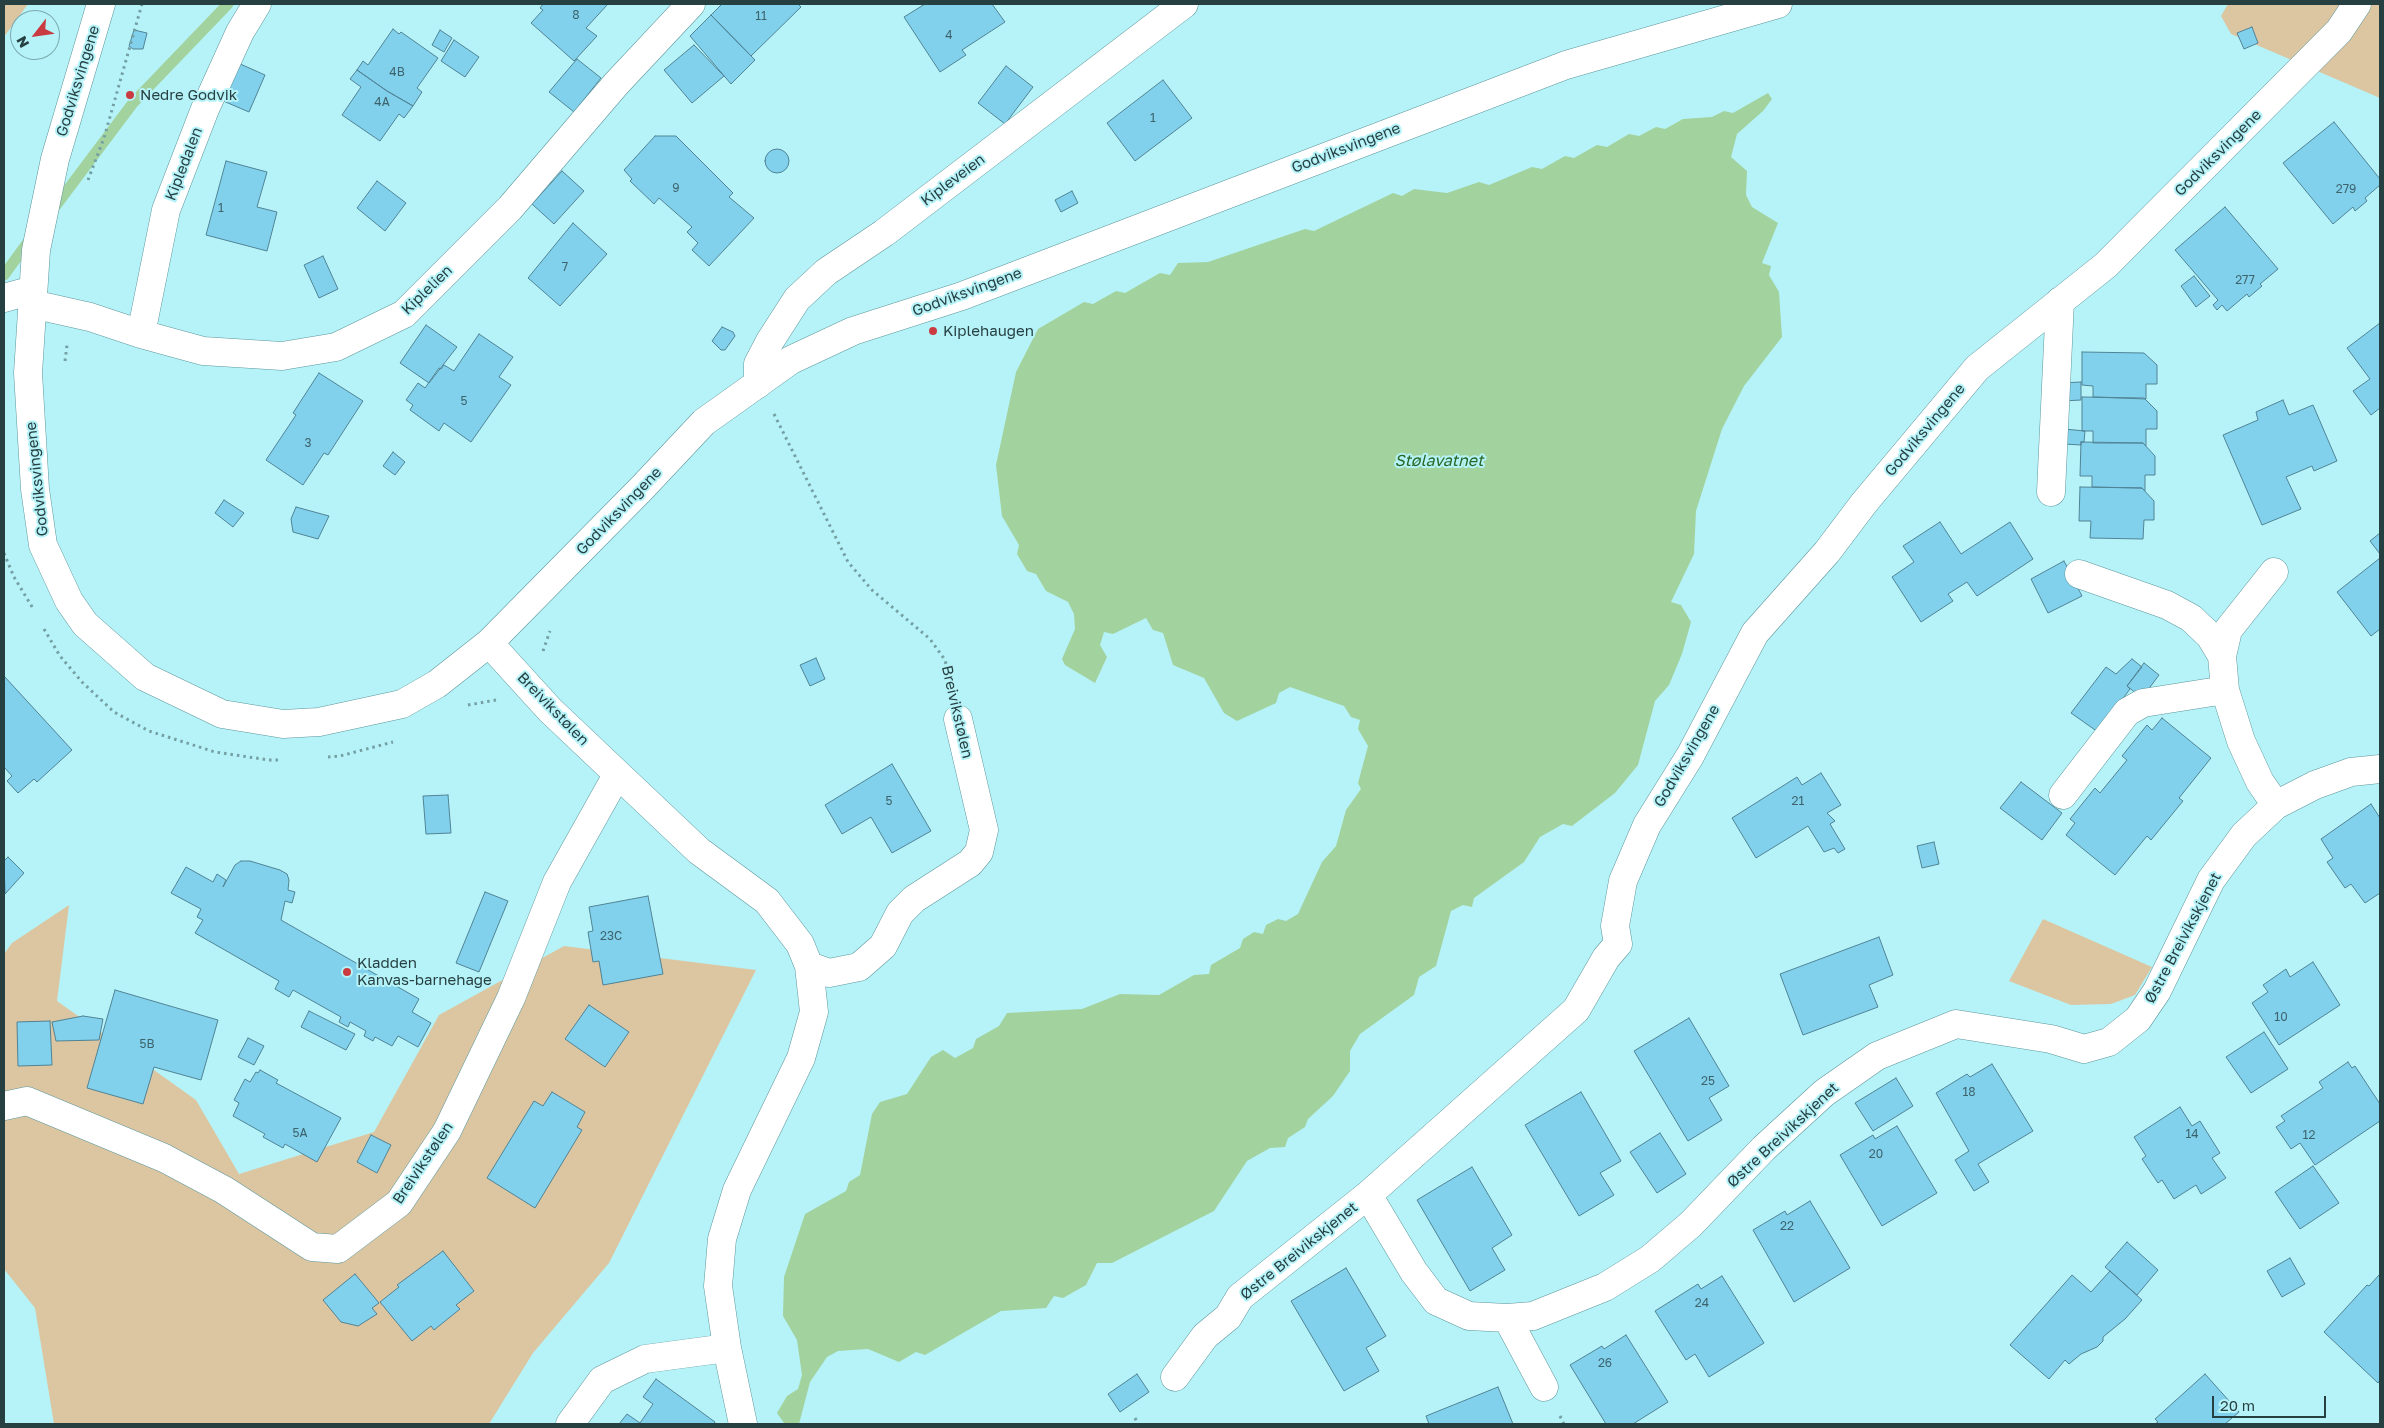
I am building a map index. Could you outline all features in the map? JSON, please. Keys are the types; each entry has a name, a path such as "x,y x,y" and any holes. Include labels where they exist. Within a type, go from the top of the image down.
{"street":[{"name":"Godviksvingene","path":"101,4 55,159 36,250 28,373 35,489 43,545 69,601 85,624 145,677 222,714 284,724 319,722 402,704 437,684 489,643 642,488 704,422 747,389 758,384 791,360 853,331 962,296 1566,65 1778,4"},
{"name":"Kipledalen","path":"141,334 166,210 205,109 240,32 257,4"},
{"name":"Kiplelien","path":"32,297 73,313 202,351 282,356 336,347 404,314 510,208 616,84 691,4"},
{"name":"Kipleveien","path":"758,384 758,364 770,341 797,299 826,272 884,232 1184,4"},
{"name":"Godviksvingene","path":"1618,944 1615,926 1623,881 1648,825 1690,756 1755,632 1827,552 1864,502 1977,368 2106,265 2339,31 2357,4"},
{"path":"4,298 32,297"},
{"path":"2050,492 2060,302"},
{"path":"2274,572 2228,630 2222,656 2225,690 2240,742 2260,782 2276,805"},
{"path":"2079,574 2167,605 2191,618 2210,636 2222,656"},
{"name":"Breivikstølen","path":"489,643 550,710 698,851 766,901 800,944 809,966 814,1012 801,1058 737,1190 722,1240 718,1286 727,1348 744,1424"},
{"path":"2063,795 2127,712 2143,703 2225,690"},
{"name":"Breivikstølen","path":"809,966 829,973 859,967 883,946 900,913 914,899 970,863 979,852 984,830 958,719"},
{"name":"Østre Breivikskjenet","path":"1368,1195 1414,1272 1436,1301 1470,1316 1508,1318 1533,1316 1605,1287 1650,1259 1691,1224 1764,1148 1824,1094 1877,1056 1956,1024 2051,1039 2084,1049 2109,1042 2138,1019 2157,991 2211,880 2244,835 2276,805 2315,785 2351,772 2380,768"},
{"name":"Breivikstølen","path":"4,1106 27,1101 164,1158 224,1190 312,1247 338,1249 399,1203 448,1131 511,998 557,882 617,775"},
{"name":"Østre Breivikskjenet","path":"1175,1376 1204,1336 1228,1317 1240,1297 1368,1195 1576,1010 1606,958 1618,944"},
{"path":"1508,1318 1544,1387"},
{"path":"570,1424 602,1380 645,1359 727,1348"}],"path":[{"path":"86,184 104,138 142,4"},
{"path":"64,364 73,313"},
{"name":"Breivikstølen","path":"770,408 848,562 872,590 930,639 945,660 958,719"},
{"path":"4,552 14,577"},
{"path":"1135,1418 1138,1424"}],"shaded area":[{"path":"4,4 28,4 24,10 10,10 10,29 4,37"},
{"path":"2228,4 2380,4 2380,98 2231,34 2221,16"},
{"path":"69,905 57,1001 196,1100 239,1174 374,1132 439,1015 564,946 756,970 609,1263 533,1353 489,1424 54,1424 35,1308 4,1269 4,954 12,943"},
{"path":"2043,919 2152,967 2135,995 2111,1004 2071,1005 2009,981"}],"water":[{"name":"Stølavatnet","path":"1768,93 1772,99 1763,111 1737,134 1731,157 1747,171 1746,195 1752,207 1778,223 1762,263 1771,266 1769,275 1779,292 1782,337 1744,386 1722,429 1696,511 1694,554 1671,602 1681,605 1691,622 1682,654 1669,685 1655,701 1638,765 1615,793 1572,826 1563,824 1540,837 1524,862 1474,898 1472,907 1463,905 1451,911 1436,966 1419,977 1414,995 1360,1034 1350,1051 1350,1071 1333,1096 1308,1119 1305,1127 1288,1138 1285,1147 1270,1148 1247,1161 1214,1211 1112,1263 1097,1263 1086,1285 1063,1298 1054,1296 1046,1308 1001,1311 925,1355 916,1352 899,1362 868,1349 838,1351 827,1357 810,1382 799,1424 784,1423 777,1413 787,1396 798,1389 802,1375 797,1340 783,1316 784,1277 805,1214 846,1191 849,1182 860,1175 872,1114 880,1102 907,1094 931,1057 943,1050 955,1058 973,1048 976,1039 999,1026 1007,1013 1082,1009 1120,994 1159,995 1194,975 1209,974 1211,965 1240,948 1243,939 1254,932 1263,934 1266,925 1278,919 1286,921 1298,914 1322,862 1336,846 1346,810 1361,789 1358,783 1368,746 1358,729 1360,720 1351,717 1344,706 1290,687 1279,693 1276,703 1237,721 1224,713 1204,678 1173,665 1163,633 1153,630 1146,618 1113,634 1104,632 1100,645 1107,657 1095,683 1065,665 1062,659 1075,629 1074,614 1068,602 1046,591 1036,574 1027,571 1017,554 1019,545 1002,516 996,465 1016,372 1038,329 1084,302 1093,304 1116,291 1125,293 1160,273 1170,275 1178,263 1208,262 1305,229 1314,231 1393,193 1402,196 1414,189 1447,193 1479,182 1489,185 1532,167 1542,169 1565,156 1574,158 1597,145 1607,147 1629,134 1639,136 1656,127 1665,129 1683,119 1712,117 1724,111 1733,113"}],"building":[{"path":"543,4 608,4 586,28 597,36 574,61 531,23 543,10 540,8"},
{"path":"722,4 798,4 801,7 751,56 711,15"},
{"path":"925,4 992,4 1005,22 962,50 966,55 940,72 904,17"},
{"path":"711,15 755,60 731,84 690,36"},
{"path":"2252,27 2258,43 2244,49 2237,33"},
{"path":"393,29 399,34 401,32 438,58 417,88 422,92 413,106 357,70 363,61 368,65"},
{"path":"134,30 147,33 143,49 133,49 129,46"},
{"path":"440,30 452,38 444,52 432,45"},
{"path":"454,40 479,57 465,77 441,61"},
{"path":"694,45 724,76 692,103 664,70"},
{"path":"577,59 601,78 574,112 549,92"},
{"path":"238,63 265,75 249,112 221,100"},
{"path":"1006,66 1033,87 1005,124 978,103"},
{"path":"357,70 413,106 404,118 399,114 380,141 342,115 361,87 350,79"},
{"path":"1163,80 1192,118 1135,161 1107,123"},
{"path":"2334,122 2380,179 2380,185 2365,198 2367,201 2355,211 2353,207 2333,224 2283,163"},
{"path":"655,136 676,136 733,193 729,197 754,218 709,266 692,250 698,243 687,232 692,227 659,198 654,204 630,181 632,179 624,170"},
{"path":"777,149 786,152 789,161 786,170 777,173 768,170 765,161 768,152"},
{"path":"226,161 267,172 257,207 277,212 267,251 206,235"},
{"path":"562,171 584,191 554,224 532,204"},
{"path":"377,181 406,203 385,231 357,208"},
{"path":"1072,191 1078,203 1061,212 1055,200"},
{"path":"2225,207 2278,269 2260,284 2262,286 2249,297 2247,294 2227,311 2222,305 2217,310 2213,305 2218,300 2175,250"},
{"path":"573,223 607,254 560,306 528,278"},
{"path":"323,256 338,289 319,298 304,265"},
{"path":"2194,276 2210,296 2196,307 2181,286"},
{"path":"2380,323 2380,408 2371,415 2353,391 2370,379 2347,348"},
{"path":"426,325 457,347 429,383 400,363"},
{"path":"722,327 733,332 735,336 725,350 721,350 712,341"},
{"path":"479,334 513,357 499,377 511,385 471,442 444,423 439,431 410,410 413,405 406,400 418,383 425,388 439,368 441,369 444,365 454,371"},
{"path":"2082,352 2144,353 2157,365 2157,384 2146,384 2146,399 2093,397 2093,386 2082,385"},
{"path":"319,373 363,401 328,455 324,453 303,485 266,460 296,415 293,413"},
{"path":"2081,382 2081,400 2062,401 2062,383"},
{"path":"2082,397 2144,398 2157,411 2157,429 2146,429 2146,446 2143,443 2093,443 2093,431 2082,431"},
{"path":"2283,400 2289,415 2313,405 2337,461 2314,471 2312,466 2286,477 2301,509 2262,525 2223,435 2258,420 2256,412"},
{"path":"2064,429 2085,431 2084,442 2081,442 2081,445 2064,444"},
{"path":"2081,442 2143,443 2155,456 2155,475 2145,475 2145,491 2142,488 2092,487 2092,476 2080,476"},
{"path":"393,452 405,462 395,475 383,466"},
{"path":"2080,487 2142,488 2154,501 2154,520 2144,520 2143,539 2090,538 2091,521 2079,521"},
{"path":"224,500 244,513 233,527 215,513"},
{"path":"296,507 329,516 318,539 293,532 291,519"},
{"path":"1940,522 1961,554 2010,522 2033,559 1977,596 1967,582 1948,594 1953,601 1921,622 1892,577 1914,562 1903,546"},
{"path":"2380,533 2380,554 2370,541"},
{"path":"2380,558 2380,629 2371,636 2337,592"},
{"path":"2064,561 2082,596 2048,613 2031,579"},
{"path":"816,658 825,679 810,686 800,665"},
{"path":"2132,659 2142,667 2127,686 2130,689 2098,732 2071,713 2106,667 2116,674"},
{"path":"2144,663 2159,675 2142,698 2127,686"},
{"path":"4,676 72,750 37,782 34,779 18,793 7,781 12,776 4,767"},
{"path":"2162,718 2211,758 2179,798 2183,801 2151,840 2147,836 2115,875 2066,835 2075,823 2070,819 2095,788 2100,793 2127,760 2122,756 2147,725 2152,730"},
{"path":"892,764 931,831 892,853 871,817 842,834 825,805"},
{"path":"1821,773 1841,805 1827,813 1835,821 1830,824 1845,849 1838,853 1834,848 1824,852 1808,826 1756,858 1732,818 1797,777 1802,785"},
{"path":"2021,782 2062,813 2042,840 2000,808"},
{"path":"448,795 451,833 426,834 423,796"},
{"path":"2371,804 2380,818 2380,893 2365,903 2351,884 2345,888 2327,862 2333,858 2321,839"},
{"path":"1934,842 1939,864 1922,868 1917,846"},
{"path":"8,857 24,873 5,894 4,861"},
{"path":"241,861 250,861 287,874 289,880 288,890 295,892 292,903 285,901 281,920 419,999 412,1012 431,1023 418,1047 398,1036 392,1046 375,1037 373,1041 364,1036 366,1031 350,1022 348,1027 339,1022 341,1017 293,990 289,997 275,989 279,981 195,933 203,920 197,917 201,909 171,893 186,867 213,882 217,874 226,880 223,887 235,865"},
{"path":"485,892 508,901 479,972 456,963"},
{"path":"648,896 663,974 603,985 599,961 593,962 588,932 593,931 589,907"},
{"path":"1879,937 1893,975 1869,985 1878,1007 1803,1035 1780,974"},
{"path":"2313,962 2340,1005 2279,1045 2252,1003 2268,992 2263,985 2286,969 2290,977"},
{"path":"115,990 218,1020 201,1080 154,1067 143,1104 87,1088"},
{"path":"589,1005 629,1032 605,1067 565,1039"},
{"path":"309,1011 355,1034 346,1050 301,1027"},
{"path":"83,1016 103,1019 99,1040 56,1041 52,1022"},
{"path":"1689,1018 1729,1086 1709,1098 1722,1120 1688,1141 1634,1051"},
{"path":"50,1021 52,1065 18,1066 17,1022"},
{"path":"2264,1032 2288,1069 2251,1093 2226,1057"},
{"path":"248,1038 264,1046 254,1065 238,1057"},
{"path":"2348,1062 2352,1068 2355,1066 2380,1104 2380,1121 2315,1165 2300,1143 2291,1149 2276,1127 2285,1121 2281,1116 2323,1088 2319,1082"},
{"path":"1992,1064 2033,1131 1978,1164 1989,1182 1974,1191 1955,1160 1969,1151 1936,1093 1967,1074 1970,1077"},
{"path":"260,1070 278,1080 276,1083 341,1118 317,1162 285,1144 283,1148 263,1137 265,1134 233,1116 239,1103 234,1100 245,1079 250,1082 256,1072 258,1073"},
{"path":"1896,1078 1913,1106 1873,1131 1855,1103"},
{"path":"552,1092 585,1112 577,1127 582,1130 535,1208 487,1178 534,1101 543,1106"},
{"path":"1581,1092 1621,1161 1600,1173 1614,1195 1579,1216 1525,1125"},
{"path":"2180,1107 2192,1126 2200,1121 2220,1153 2212,1158 2226,1178 2201,1194 2196,1185 2174,1199 2162,1180 2158,1183 2142,1159 2146,1156 2134,1137"},
{"path":"1897,1126 1937,1193 1882,1226 1840,1155 1873,1135 1875,1139"},
{"path":"1660,1133 1686,1174 1657,1193 1630,1152"},
{"path":"371,1135 391,1145 377,1173 357,1162"},
{"path":"2313,1166 2339,1203 2300,1229 2275,1192"},
{"path":"1472,1167 1512,1235 1492,1248 1505,1270 1470,1291 1417,1200"},
{"path":"1810,1201 1850,1268 1794,1302 1753,1230 1785,1211 1787,1215"},
{"path":"2127,1242 2158,1270 2137,1295 2105,1267"},
{"path":"443,1251 474,1291 456,1305 460,1309 434,1330 431,1326 412,1341 380,1302 399,1287 397,1285"},
{"path":"2290,1258 2305,1284 2282,1297 2267,1271"},
{"path":"1346,1268 1386,1336 1366,1348 1379,1371 1344,1391 1291,1301"},
{"path":"2110,1271 2142,1300 2125,1319 2103,1337 2103,1341 2097,1347 2081,1354 2069,1364 2065,1360 2049,1379 2010,1345 2072,1275 2091,1292"},
{"path":"355,1274 379,1303 372,1308 377,1314 358,1326 341,1322 323,1300"},
{"path":"2380,1274 2380,1380 2378,1383 2324,1332 2367,1285 2369,1286"},
{"path":"1722,1276 1764,1343 1709,1377 1695,1354 1686,1360 1655,1311 1698,1284 1701,1289"},
{"path":"1626,1335 1668,1402 1633,1424 1606,1424 1570,1365 1602,1346 1604,1349"},
{"path":"1137,1374 1149,1392 1120,1412 1108,1394"},
{"path":"2205,1374 2239,1412 2225,1424 2155,1424 2158,1422 2155,1419"},
{"path":"656,1379 715,1422 714,1424 619,1424 627,1414 640,1423 653,1404 643,1397"},
{"path":"1498,1387 1513,1424 1429,1424 1426,1416"}],"waterway":[{"path":"51,212 133,103 228,4"},
{"path":"4,275 31,238"}],"place":[{"name":"Nedre Godvik","path":"130,95"},
{"name":"Kiplehaugen","path":"933,331"},
{"name":"Kladden Kanvas-barnehage","path":"347,972"}]}
